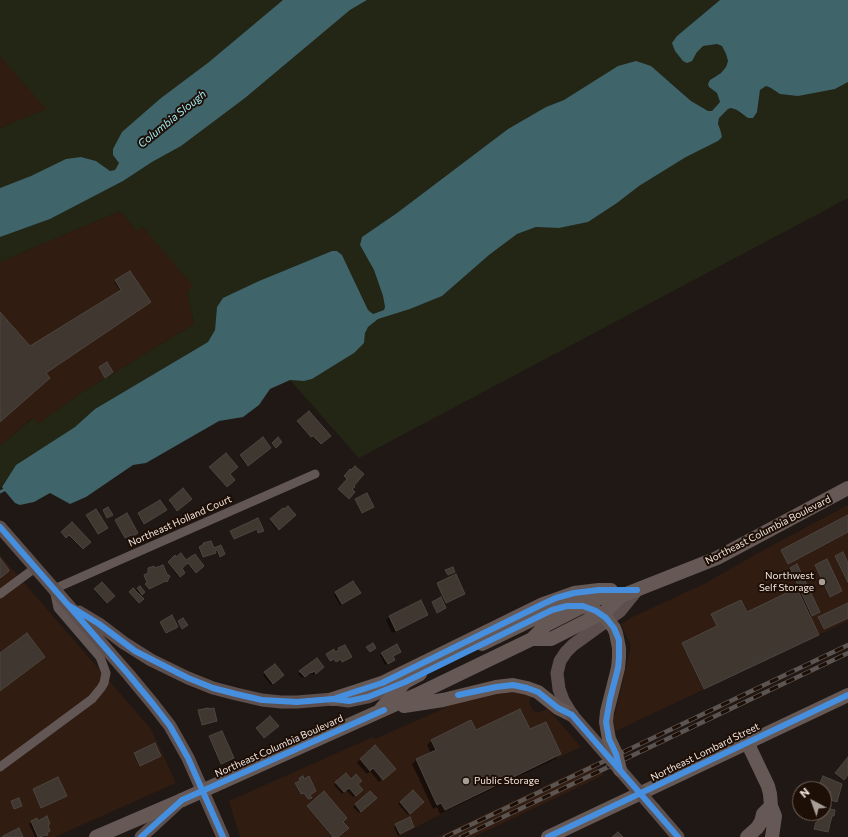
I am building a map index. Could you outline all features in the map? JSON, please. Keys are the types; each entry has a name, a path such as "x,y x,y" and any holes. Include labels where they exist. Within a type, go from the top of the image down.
{"main road":[{"name":"Northeast Columbia Boulevard","path":"96,837 381,711 532,639 551,639 606,611 621,596 732,550 848,488"},
{"path":"0,527 129,675 170,726 188,758 223,837"},
{"path":"333,700 382,683 556,598 574,593 598,590 637,590"},
{"path":"637,590 620,611 566,652 557,669 557,681 563,700 572,715 678,837"},
{"path":"68,605 151,660 188,678 213,688 255,698 281,702 333,700 349,701 359,699 387,690 405,682 552,610 567,606 583,606 591,608 603,615 610,622 614,628 618,640 618,668 606,722 609,739 616,754 620,770"},
{"path":"381,711 405,682"},
{"path":"381,711 443,700 496,686 513,685 538,692 558,708 572,715"},
{"name":"Northeast Lombard Street","path":"548,837 848,695"},
{"path":"747,742 768,786 771,806 775,816 772,837"},
{"path":"141,837 182,800"},
{"path":"747,837 757,828 761,822 763,814 771,806"}],"street":[{"name":"Northeast Holland Court","path":"54,589 315,474"},
{"path":"0,594 35,568"},
{"path":"0,767 92,699 104,683 106,673 100,658 58,608 54,589"}],"shaded area":[{"path":"0,56 47,109 0,128"},
{"path":"120,211 137,231 143,227 194,286 187,292 194,324 81,393 37,425 32,418 0,446 0,262"},
{"path":"848,505 848,621 616,731 613,722 631,646 621,624 630,618 704,584 758,553"},
{"path":"0,555 151,729 176,783 55,837 0,837"},
{"path":"512,691 531,696 529,703 536,712 548,709 581,747 441,814 398,837 240,837 229,801 373,737 375,739 447,707 449,703"},
{"path":"593,763 604,775 474,837 437,837"}],"green space":[{"path":"0,0 283,0 209,62 161,98 117,142 113,149 119,163 115,170 110,171 96,161 81,157 0,188 0,128 46,109 0,56"},
{"path":"367,0 720,0 677,36 694,58 703,46 717,44 722,46 728,61 726,67 721,73 712,78 709,87 717,93 720,102 712,111 708,111 691,101 670,82 564,100 546,107 508,129 397,213 362,237 360,245 374,270 383,296 385,307 384,310 372,314 368,310 342,255 337,251 332,251 259,281 217,308 215,330 208,342 95,409 75,427 16,465 0,489 0,446 33,418 38,424 81,393 194,324 187,292 193,286 143,227 137,231 120,211 0,262 0,237 50,219 123,181 152,162 181,146 245,98 350,10"},
{"path":"848,82 848,198 359,458 290,380 304,381 312,379 354,353 364,343 365,333 368,327 378,319 410,309 442,296 489,255 517,234 536,227 559,228 588,222 617,203 639,186 686,157 718,141 720,129 718,124 719,118 728,109 731,108 737,110 742,115 757,112 760,90 766,86 771,88 835,89"}],"water":[{"name":"Columbia Slough","path":"283,0 367,0 350,10 245,98 181,146 152,162 123,181 50,219 0,237 0,188 31,176 66,159 81,157 96,161 110,171 115,170 119,163 113,155 113,149 122,132 161,98 209,62"},
{"path":"720,0 848,0 848,82 835,89 798,96 780,94 766,86 760,90 757,112 753,118 748,118 737,110 731,108 728,109 719,118 718,124 722,137 718,141 686,157 639,186 617,203 588,222 559,228 536,227 517,234 489,255 442,296 410,309 378,319 368,327 365,333 364,343 354,353 312,379 304,381 290,380 270,389 259,405 243,417 219,421 146,463 133,465 86,497 70,504 50,493 34,502 20,505 15,503 4,490 2,487 16,465 75,427 95,409 208,342 215,330 217,307 223,298 259,281 332,251 337,251 342,255 368,310 373,314 384,310 385,307 383,296 374,270 360,245 362,237 397,213 508,129 546,107 564,100 618,66 636,61 651,66 691,101 708,111 712,111 720,102 717,93 709,87 708,84 710,80 721,73 726,67 728,61 722,46 717,44 703,46 697,52 692,61 687,63 683,61 675,51 672,43 677,36"}],"building":[{"path":"130,271 151,302 46,373 50,378 0,422 0,312 30,346 121,290 115,280"},
{"path":"107,362 113,372 105,378 99,367"},
{"path":"309,411 331,436 321,444 313,436 311,437 297,421"},
{"path":"263,437 271,448 248,466 240,455"},
{"path":"278,437 282,442 276,448 272,443"},
{"path":"226,453 238,467 230,474 235,480 227,487 209,467"},
{"path":"355,466 364,474 352,489 355,492 349,499 338,489 347,479 344,476"},
{"path":"183,488 192,499 177,511 169,500"},
{"path":"367,493 374,507 362,513 355,499"},
{"path":"160,500 167,510 144,524 138,513"},
{"path":"288,506 296,515 279,530 270,519 283,508 284,509"},
{"path":"108,507 113,515 107,518 103,510"},
{"path":"96,509 108,528 98,534 86,515"},
{"path":"127,513 138,533 132,537 131,535 125,538 115,520"},
{"path":"848,515 848,532 788,564 781,550"},
{"path":"258,518 264,531 258,533 257,529 234,539 230,531"},
{"path":"72,522 91,542 83,549 69,535 66,538 61,532"},
{"path":"211,541 214,548 221,545 225,554 220,557 217,550 215,551 216,553 203,557 199,547 204,544 203,543"},
{"path":"843,552 848,563 848,583 835,556"},
{"path":"181,553 186,560 195,554 204,566 196,573 188,563 182,568 185,573 180,577 168,562 175,555 176,557"},
{"path":"0,558 9,570 0,578"},
{"path":"827,559 842,591 830,597 815,565"},
{"path":"797,564 820,612 812,616 790,568"},
{"path":"163,565 167,574 170,576 167,582 166,581 149,589 145,584 147,583 144,575 148,573 148,568 154,566 155,568"},
{"path":"453,567 455,572 448,575 445,570"},
{"path":"456,574 465,594 446,603 437,583"},
{"path":"353,581 361,593 342,604 335,592"},
{"path":"102,582 115,596 107,603 94,589"},
{"path":"140,586 145,592 142,595 137,588"},
{"path":"133,588 144,599 139,603 129,592"},
{"path":"797,588 819,635 704,689 682,643 717,626 711,614 741,600 747,612"},
{"path":"441,597 446,608 437,613 432,602"},
{"path":"421,600 428,615 396,631 389,616"},
{"path":"848,603 848,618 824,629 818,617"},
{"path":"172,615 178,627 166,633 160,622"},
{"path":"183,618 188,625 182,629 178,621"},
{"path":"27,633 45,657 0,691 0,653"},
{"path":"373,643 376,648 370,652 366,647"},
{"path":"397,644 401,652 393,656 395,660 388,664 381,653"},
{"path":"345,645 352,657 342,662 341,659 336,662 334,659 330,661 326,654 334,649 335,652 339,650 338,648"},
{"path":"317,658 324,667 316,674 314,671 305,677 299,671"},
{"path":"275,664 284,675 273,684 264,672"},
{"path":"214,708 217,721 202,725 198,710"},
{"name":"Public Storage","path":"520,709 530,729 546,722 561,754 445,810 441,803 437,805 416,759 436,750 431,740 471,720 476,730"},
{"path":"270,716 279,726 264,738 256,728"},
{"path":"222,731 234,758 221,764 209,736"},
{"path":"155,743 161,756 140,766 134,753"},
{"path":"375,745 396,769 383,780 373,768 370,771 360,759"},
{"path":"848,757 848,775 844,780 835,773"},
{"path":"346,773 351,779 356,774 362,781 358,784 363,790 356,796 349,788 344,792 335,782"},
{"path":"303,776 304,779 309,776 316,791 310,795 312,798 308,799 304,793 301,794 295,783 300,781 299,778"},
{"path":"823,776 842,784 837,802 832,800 832,781 821,781"},
{"path":"58,777 67,796 41,808 33,789"},
{"path":"413,790 424,802 410,814 400,802"},
{"path":"324,791 347,818 343,822 349,828 338,837 333,837 307,806"},
{"path":"370,791 377,798 361,812 355,804"},
{"path":"19,798 22,806 14,809 11,801"},
{"path":"832,809 835,810 834,816 832,816"},
{"path":"47,816 50,824 48,825 50,831 47,833 48,835 38,837 31,821 37,818 38,821"},
{"path":"410,817 414,827 400,834 395,824"},
{"path":"831,821 828,832 814,829 816,822"},
{"path":"19,828 23,837 3,837 3,836"},
{"path":"618,832 623,837 612,837"}],"waterway":[{"path":"0,492 4,490"}],"railway":[{"path":"445,837 848,645"},
{"path":"461,837 848,653"}],"cycle path":[{"path":"0,527 129,675 170,726 188,758 223,837"},
{"path":"336,698 382,683 556,598 574,593 599,590 637,590"},
{"path":"68,605 99,624 135,651 188,678 213,688 262,700 297,702 333,699 349,701 368,697 405,682 552,610 567,606 583,606 596,611 606,618 614,628 619,640 618,668 606,722 609,739 616,754 620,770"},
{"path":"458,695 513,685 538,692 558,708 572,715 678,837"},
{"path":"548,837 848,695"},
{"path":"141,837 182,800 384,710"}],"place":[{"name":"Northwest Self Storage","path":"822,582"},
{"name":"Public Storage","path":"466,781"}]}
